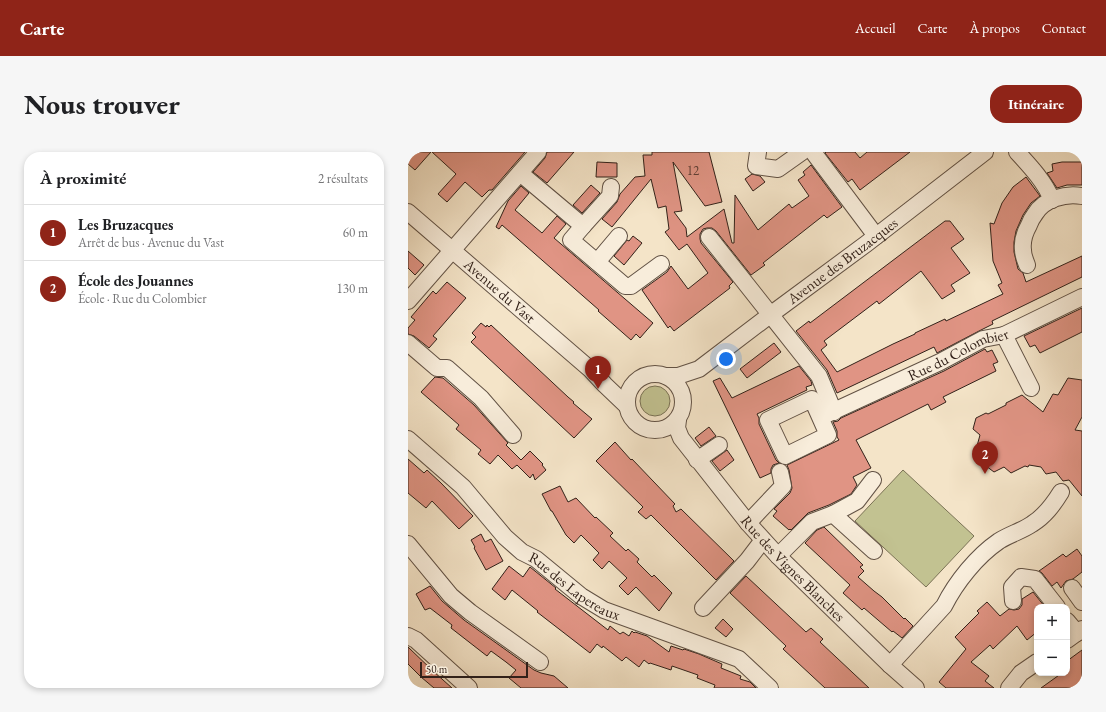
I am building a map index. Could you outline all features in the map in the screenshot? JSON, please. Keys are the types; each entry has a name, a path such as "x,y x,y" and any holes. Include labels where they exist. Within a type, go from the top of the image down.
{"street":[{"path":"408,301 538,152"},
{"path":"758,152 756,166 778,169 802,152"},
{"path":"813,152 876,236"},
{"name":"Avenue des Bruzacques","path":"683,397 689,383 699,369 985,152"},
{"path":"1017,152 1032,169 1052,200"},
{"path":"520,173 583,226"},
{"path":"611,187 610,196 571,240 625,286 630,286 661,264"},
{"path":"1027,265 1023,250 1024,238 1035,213 1052,200 1064,196 1082,196"},
{"name":"Avenue du Vast","path":"408,212 591,370 627,406"},
{"path":"597,262 619,236"},
{"name":"Rue du Colombier","path":"710,237 819,376 827,415 940,362 983,339 1004,335 1082,297"},
{"path":"1004,335 1031,388"},
{"path":"408,343 437,368 447,368 481,398 513,435"},
{"name":"Avenue des Bruzacques","path":"666,376 678,376 699,369"},
{"name":"Avenue du Vast","path":"591,370 600,376 612,380 623,382 636,381"},
{"path":"657,374 666,376 676,383 680,389 683,397 683,408 681,414 672,424 661,430 642,427 632,418 627,406 628,393 631,386 643,376 657,374"},
{"name":"Rue des Vignes Blanches","path":"672,424 697,460 763,540 916,688"},
{"name":"Rue des Lapereaux","path":"408,439 462,487 505,537 522,552 536,559 581,596 604,610 739,659 770,688"},
{"path":"697,460 719,445"},
{"path":"748,523 783,486 780,472"},
{"path":"778,556 812,522 833,514 857,501 873,480"},
{"path":"890,664 944,606 959,580 988,550 1001,540 1033,524 1052,507 1061,492"},
{"path":"833,514 874,551"},
{"path":"703,608 748,561 763,540"},
{"path":"408,544 451,596 470,612 540,662"},
{"path":"1013,601 1012,587 1021,577 1035,579 1054,604"},
{"path":"1072,588 1082,602"},
{"path":"408,636 416,640 469,688"},
{"path":"1009,688 1021,673 1034,664"}],"green space":[{"path":"655,386 666,390 670,401 666,412 655,416 644,412 640,401 644,390"},
{"path":"903,470 974,536 926,587 855,521"}],"building":[{"path":"408,152 431,152 415,170 408,164"},
{"path":"432,152 525,152 492,190 489,190 482,197 465,182 447,202 438,194 456,174"},
{"path":"547,152 574,152 547,183 533,172 545,158"},
{"path":"652,152 709,152 722,202 705,206 673,162 682,211 674,212 686,228 687,237 724,209 732,243 734,243 735,195 758,230 789,204 792,208 809,196 798,180 805,175 803,172 811,165 842,207 827,218 824,215 763,263 765,265 751,275 716,231 712,228 703,229 700,234 701,243 733,282 729,286 730,288 674,331 670,326 668,328 642,290 667,272 671,266 688,289 708,273 687,244 679,250 665,232 669,229 666,206 658,208 651,179 612,227 602,219 617,202 620,194 635,177 645,176 643,155 652,155"},
{"path":"855,152 860,158 867,152 910,152 860,190 852,179 848,182 825,153"},
{"path":"597,162 617,163 617,177 596,177"},
{"path":"1062,162 1082,162 1082,185 1067,185 1057,188 1047,173 1053,171 1052,164"},
{"path":"752,174 760,176 765,182 753,191 745,179"},
{"path":"1026,177 1040,196 1031,203 1023,215 1016,231 1014,252 1018,269 1023,273 1026,282 1082,256 1082,277 992,321 993,324 937,353 934,347 837,393 827,370 796,331 809,321 810,323 945,221 950,221 964,239 951,248 970,273 951,285 955,291 942,299 921,271 879,304 877,301 824,341 827,345 821,350 837,372 915,333 945,319 946,321 1003,294 998,285 1002,283 993,261 990,223 994,224 1002,203 1013,187"},
{"path":"591,185 600,193 582,213 573,205"},
{"path":"521,186 529,193 515,210 542,233 557,216 566,224 554,238 653,323 640,338 636,334 631,340 502,225 499,229 496,227 508,201"},
{"path":"633,236 642,243 624,265 614,256 627,240 629,241"},
{"path":"408,251 424,265 415,275 408,268"},
{"path":"447,282 466,298 433,336 437,339 429,348 414,336 408,334 408,328 415,320 411,317 433,291 436,294"},
{"path":"1082,308 1082,332 1040,353 1035,345 1030,347 1024,336"},
{"path":"481,323 486,327 487,325 489,327 491,325 574,402 573,403 592,419 574,438 471,342 476,337 472,333"},
{"path":"774,343 781,352 747,378 740,369"},
{"path":"985,349 987,352 992,350 998,362 993,364 996,371 943,397 946,402 931,410 928,404 856,440 871,468 853,477 857,485 851,494 808,513 791,530 789,530 773,516 777,511 774,509 790,493 792,488 787,465 839,440 833,422 944,371"},
{"path":"799,366 811,381 812,385 806,387 807,390 757,414 759,424 776,460 779,463 773,465 771,473 760,478 713,381 720,378 732,398"},
{"path":"435,377 443,378 474,405 508,443 506,445 521,460 530,451 543,464 542,465 546,470 535,480 533,474 530,478 517,465 512,469 498,455 490,464 478,454 481,450 456,429 459,425 421,392"},
{"path":"1068,378 1082,380 1082,417 1075,430 1082,431 1082,496 1069,480 1063,481 1056,472 1046,474 1041,467 1029,465 1028,467 1025,466 1011,473 1004,467 994,472 986,466 989,455 977,446 980,435 973,429 976,418 1006,405 1006,403 1022,395 1043,412 1053,394 1058,395"},
{"path":"709,427 716,436 701,446 695,438"},
{"path":"615,442 675,504 673,506 676,512 681,509 734,561 716,580 651,515 646,519 638,512 643,507 596,461"},
{"path":"727,450 734,460 720,471 712,461"},
{"path":"408,459 424,473 427,470 473,516 459,529 432,501 426,508 408,493"},
{"path":"560,486 568,502 576,498 595,518 596,517 613,533 610,536 626,551 628,549 639,559 637,562 652,577 654,575 672,593 659,611 636,587 628,595 619,586 627,578 609,561 602,569 593,560 599,553 581,535 574,543 566,535 542,494"},
{"path":"824,527 863,565 860,567 864,571 858,577 913,626 902,638 893,631 892,632 864,608 862,610 843,593 850,585 805,543 817,530"},
{"path":"481,534 485,542 491,539 503,561 486,570 471,540"},
{"path":"1077,549 1082,556 1082,572 1073,579 1066,581 1061,588 1057,582 1052,586 1039,571 1063,554 1066,557"},
{"path":"509,566 523,577 530,567 556,588 555,589 608,630 610,626 620,634 623,632 629,636 632,631 634,633 647,636 669,652 671,646 699,654 722,664 721,668 741,676 740,679 750,682 756,688 714,688 715,685 697,678 698,675 672,666 671,670 650,663 649,664 644,660 639,667 626,657 622,661 603,646 602,648 597,644 590,653 537,612 538,611 512,590 505,600 492,589"},
{"path":"746,576 806,632 811,628 823,639 820,642 869,688 825,688 783,649 786,646 730,593"},
{"path":"430,586 442,601 464,620 534,670 554,676 568,688 521,688 509,678 516,670 491,651 487,656 451,628 452,625 430,608 425,610 416,594"},
{"path":"1033,592 1043,604 1034,604 1034,634 1027,640 1017,626 993,649 990,645 971,662 989,676 985,681 994,688 946,688 939,682 966,649 955,637 979,613 977,611 987,602 1000,616 1009,609 1019,609 1022,605 1022,599"},
{"path":"723,619 733,629 726,637 715,628"},
{"path":"408,647 452,688 434,688 421,677 408,664"},
{"path":"1082,650 1082,682 1074,688 1041,688 1058,676 1070,676 1070,659"}],"place":[{"name":"Les Bruzacques","path":"598,389"},
{"name":"École des Jouannes","path":"985,474"}]}
